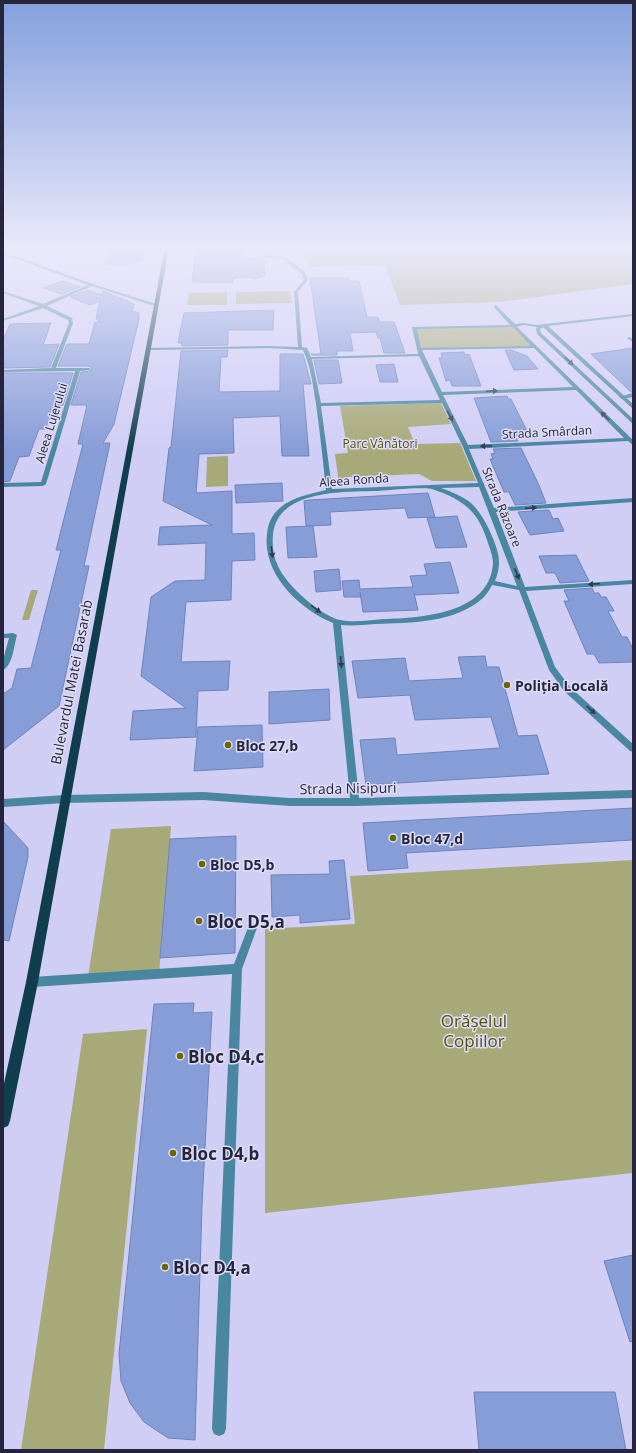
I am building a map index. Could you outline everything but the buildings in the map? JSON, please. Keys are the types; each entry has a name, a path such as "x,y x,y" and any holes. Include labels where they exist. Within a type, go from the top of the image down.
{"main road":[{"name":"Bulevardul Matei Basarab","path":"3,1121 32,982 155,315"}],"street":[{"path":"3,320 18,315"},
{"path":"54,370 71,323 70,319 62,315"},
{"path":"298,315 300,348"},
{"path":"504,315 534,347 631,441"},
{"path":"514,326 524,324 544,325 633,315"},
{"path":"544,325 633,408"},
{"path":"544,325 539,326 539,333 633,422"},
{"name":"Strada Răzoare","path":"514,326 414,328 421,352 442,401 466,447 492,510 552,668 567,689 633,749"},
{"path":"149,349 268,347 305,349 310,358 318,405 329,491"},
{"path":"310,358 534,347"},
{"name":"Aleea Lujerului","path":"3,485 44,484 78,369"},
{"path":"3,371 89,369"},
{"path":"439,394 577,388"},
{"path":"622,397 633,395"},
{"path":"318,405 442,401"},
{"name":"Strada Smârdan","path":"466,447 631,441"},
{"name":"Aleea Ronda","path":"338,623 319,612 281,580 274,566 270,534 277,514 291,503 307,496 329,491 481,485"},
{"name":"Aleea Ronda","path":"434,488 452,493 463,499 478,513 496,562 496,570 492,583"},
{"path":"492,510 633,500"},
{"path":"355,802 338,623 413,621 432,618 453,612 470,603 483,594 492,583 523,589 633,582"},
{"path":"3,636 12,635 6,663 3,667"},
{"name":"Strada Nisipuri","path":"3,803 65,799 203,796 290,802 355,802 633,794"},
{"path":"219,1429 237,970 252,928"},
{"path":"32,982 237,970"}],"green space":[{"path":"514,326 535,347 420,349 414,328"},
{"name":"Parc Vânători","path":"441,403 451,424 408,427 415,444 460,443 476,481 432,481 419,474 348,477 349,484 339,484 335,454 348,453 340,406"},
{"path":"228,456 228,486 206,487 207,457"},
{"path":"31,590 38,590 29,620 22,620"},
{"path":"171,826 159,974 88,977 111,829"},
{"name":"Orășelul Copiilor","path":"633,860 633,1173 265,1213 265,929 355,924 350,876"},
{"path":"147,1029 104,1450 21,1450 83,1034"}],"place":[{"name":"Poliția Locală","path":"507,685"},
{"name":"Bloc 27,b","path":"228,745"},
{"name":"Bloc 47,d","path":"393,838"},
{"name":"Bloc D5,b","path":"202,864"},
{"name":"Bloc D5,a","path":"199,921"},
{"name":"Bloc D4,c","path":"180,1056"},
{"name":"Bloc D4,b","path":"173,1153"},
{"name":"Bloc D4,a","path":"165,1267"}]}
